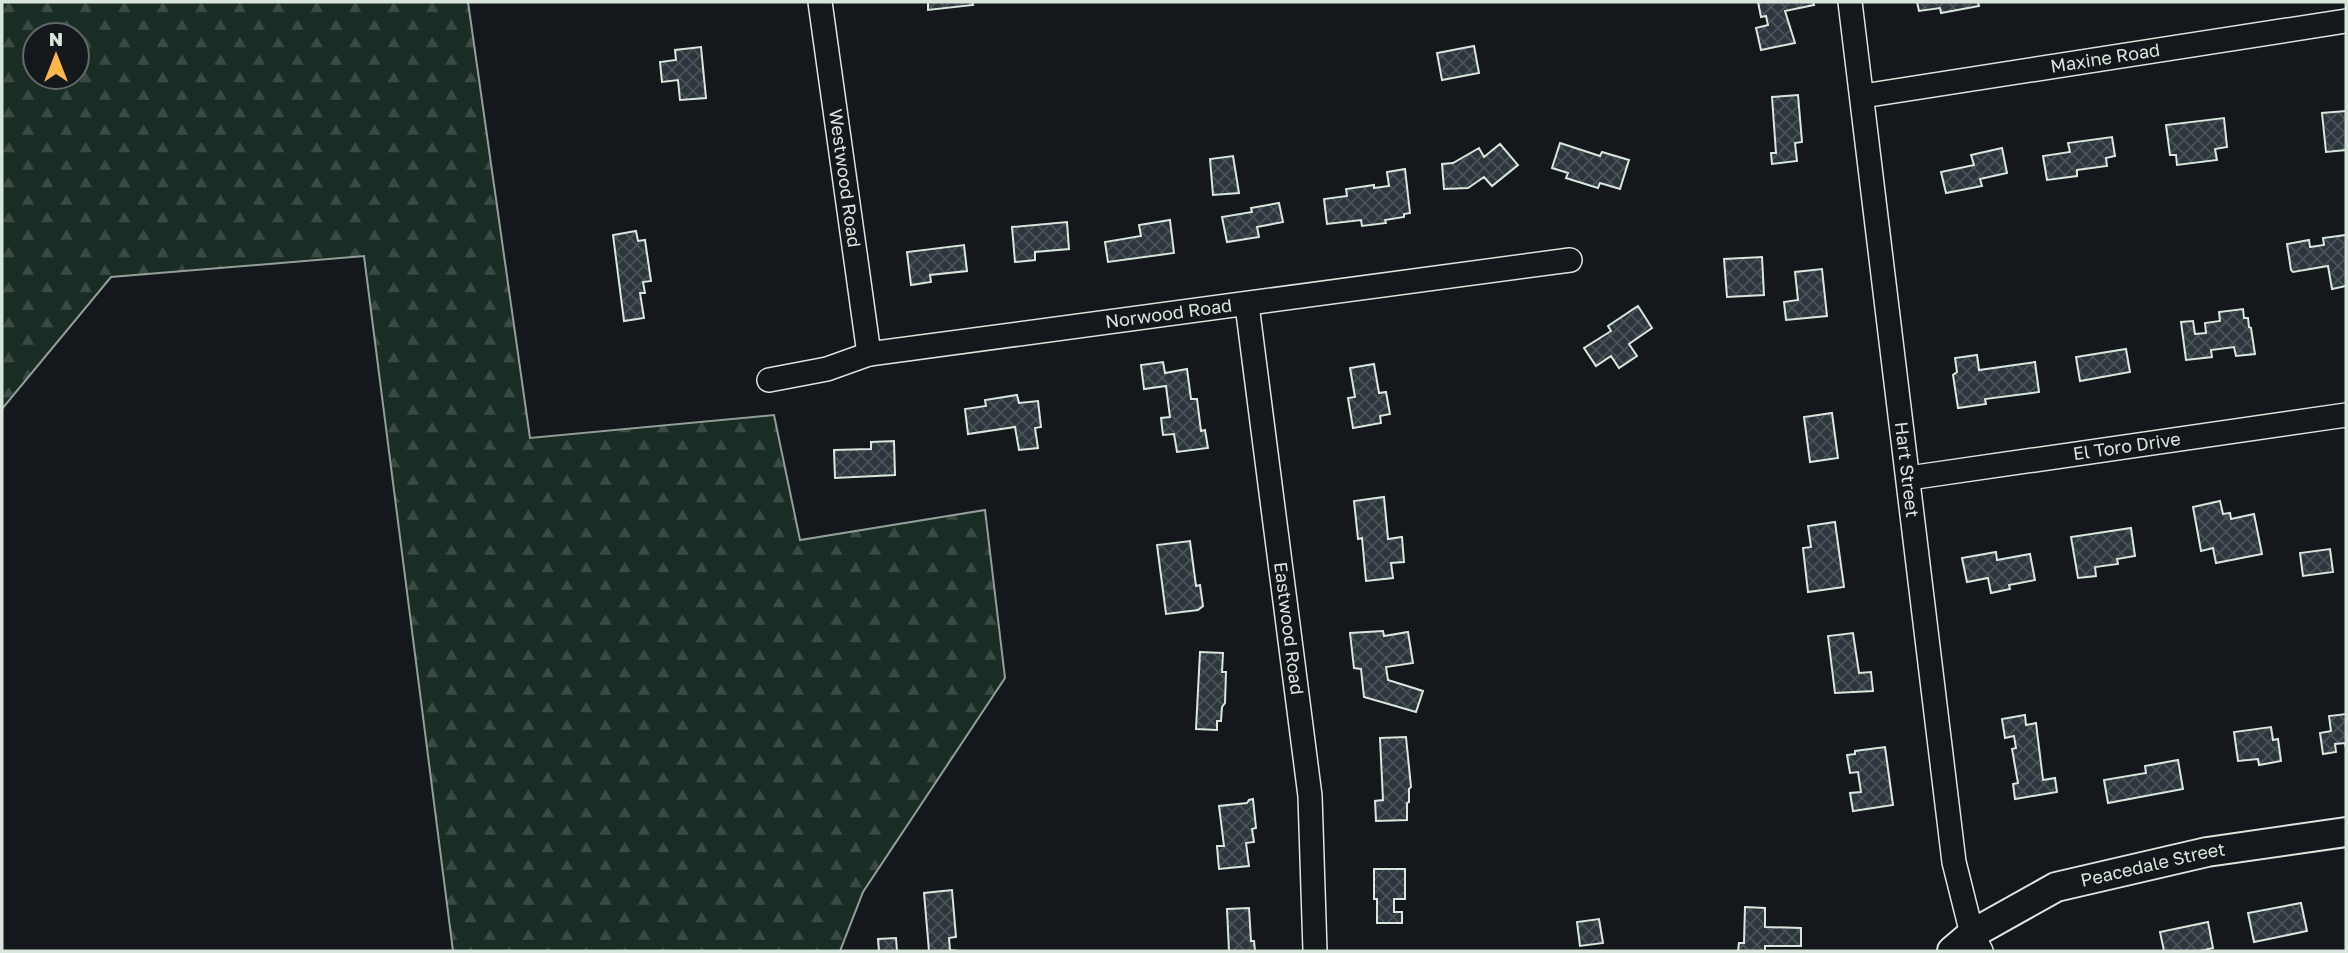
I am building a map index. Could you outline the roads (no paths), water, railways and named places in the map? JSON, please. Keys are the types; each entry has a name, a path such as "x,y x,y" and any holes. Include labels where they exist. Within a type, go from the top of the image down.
{"main road":[{"name":"Peacedale Street","path":"1968,946 2056,887 2207,852 2346,832"}],"street":[{"name":"Westwood Road","path":"820,2 869,355"},
{"name":"Hart Street","path":"1850,2 1954,862 1968,946"},
{"name":"Maxine Road","path":"1863,96 2346,22"},
{"name":"Norwood Road","path":"769,380 827,369 869,355 1570,260"},
{"name":"Eastwood Road","path":"1247,305 1310,796 1315,951"},
{"name":"El Toro Drive","path":"1909,478 2346,415"}]}
